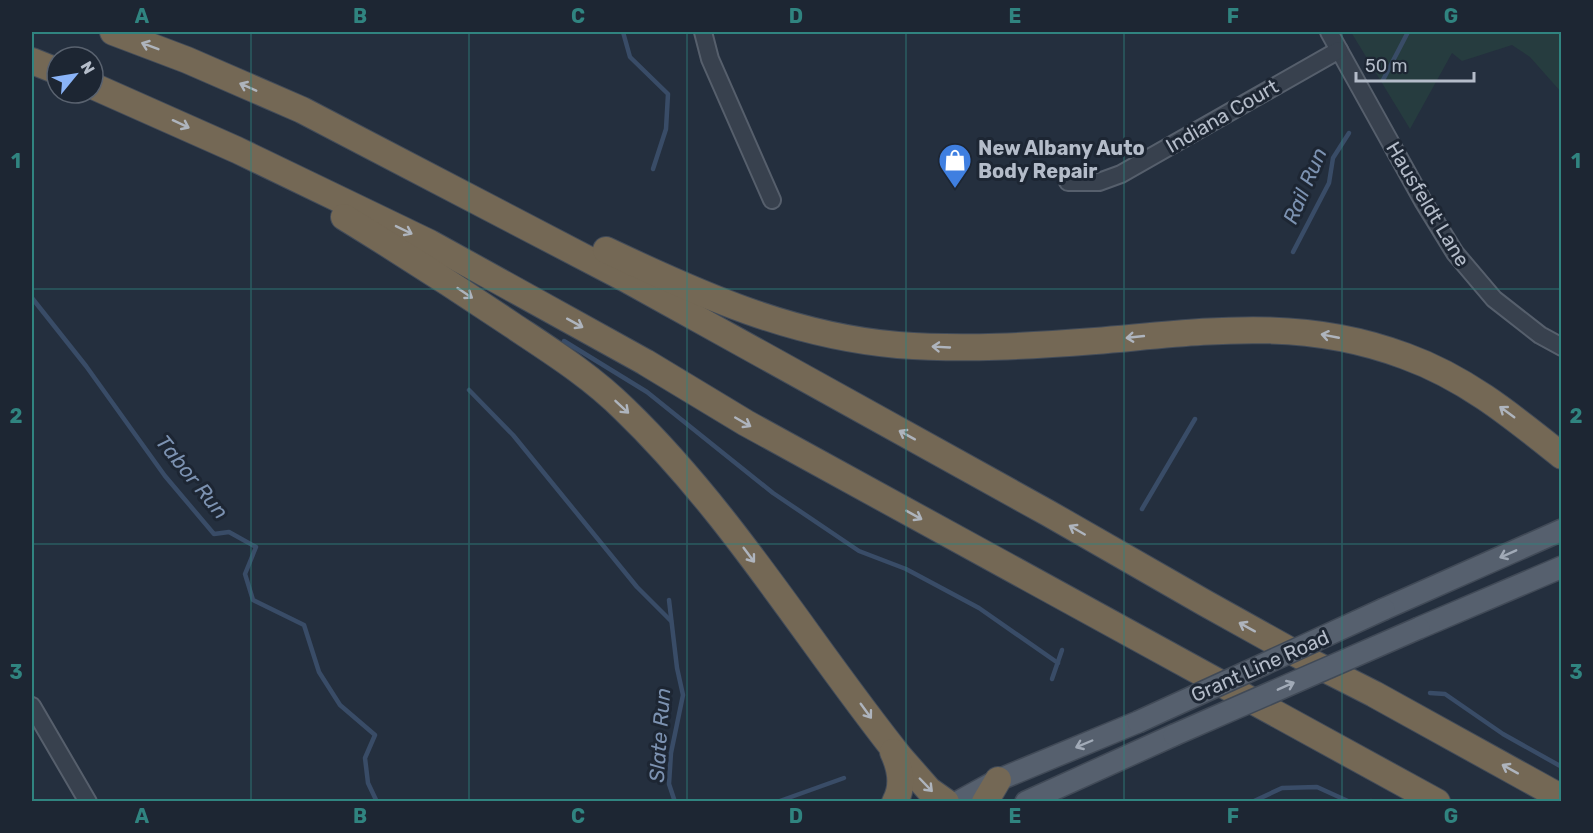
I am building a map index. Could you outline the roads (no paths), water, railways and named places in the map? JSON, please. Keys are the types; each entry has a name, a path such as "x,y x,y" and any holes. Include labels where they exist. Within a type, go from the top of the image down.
{"highway":[{"path":"113,32 187,60 302,110 633,283 1048,513 1291,651 1384,699 1562,798"},
{"path":"105,91 237,150 430,243 645,362 746,423 1437,801"},
{"path":"237,150 465,293 552,351 623,407 684,472 819,647 882,734 894,753 900,770 900,786 896,801"},
{"path":"408,165 607,250 701,294 748,313 797,327 846,338 897,345 947,348 1008,347 1236,329 1324,334 1405,355 1440,371 1502,408 1562,456"},
{"path":"882,734 929,790 946,801"}],"main road":[{"name":"Grant Line Road","path":"958,801 992,791 1384,609 1562,530"},
{"name":"Grant Line Road","path":"1026,801 1562,567"}],"street":[{"path":"703,32 710,59 772,200"},
{"name":"Hausfeldt Lane","path":"1329,32 1423,201 1455,253 1494,299 1540,335 1562,347"},
{"name":"Indiana Court","path":"1068,182 1100,182 1121,174 1339,50"},
{"path":"32,706 88,801"}],"waterway":[{"name":"Slate Run","path":"623,32 630,57 668,94 666,129 653,169"},
{"name":"Rail Run","path":"1383,80 1408,32"},
{"name":"Rail Run","path":"1293,252 1329,183 1333,158 1349,133"},
{"name":"Tabor Run","path":"32,298 86,366 165,476 214,534 229,532 256,547 245,574 253,600 304,625 319,672 340,705 375,735 365,758 368,783 377,802"},
{"path":"564,341 647,392 773,493 859,551 906,569 979,608 1058,663"},
{"path":"469,390 513,435 637,587 671,621"},
{"name":"Rail Run","path":"1142,509 1195,419"},
{"name":"Slate Run","path":"669,600 677,668 683,695 671,753 669,784 675,802"},
{"name":"Rail Run","path":"1052,679 1062,650"},
{"path":"1430,693 1445,694 1503,734 1562,767"},
{"path":"777,802 844,778"},
{"path":"1252,802 1282,788 1317,787 1350,802"}],"place":[{"name":"New Albany Auto Body Repair","path":"955,189"}]}
